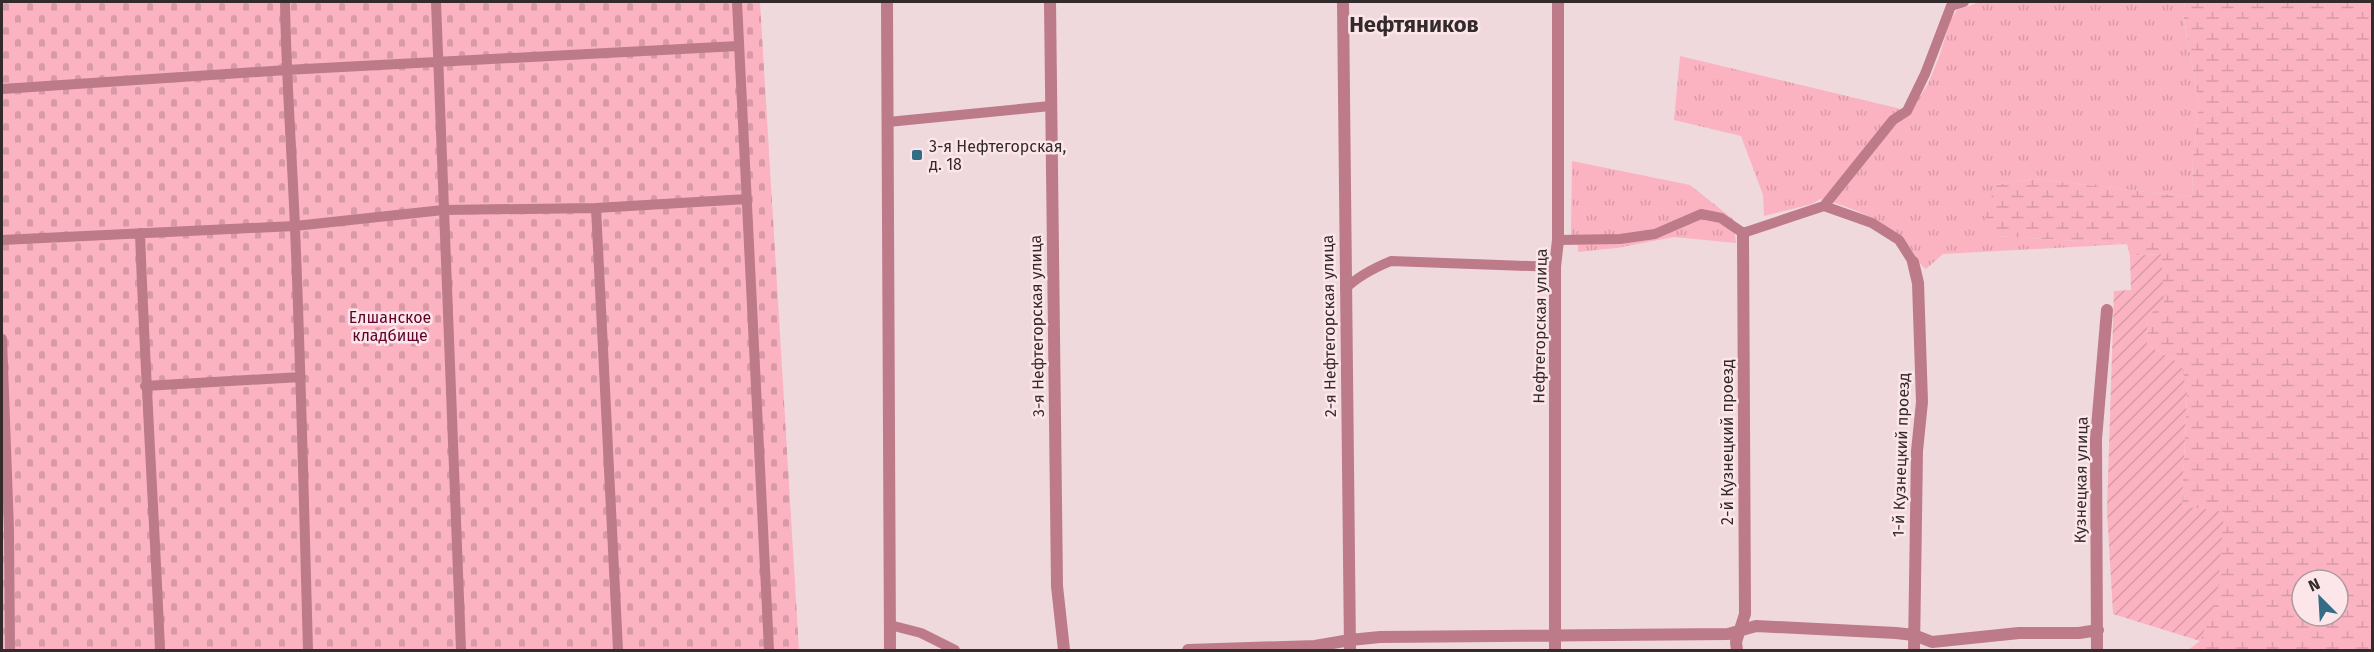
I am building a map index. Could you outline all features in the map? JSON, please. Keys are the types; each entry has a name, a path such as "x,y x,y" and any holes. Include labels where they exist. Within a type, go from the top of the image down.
{"street":[{"path":"887,2 890,651"},
{"name":"3-я Нефтегорская улица","path":"1050,2 1057,586 1064,651"},
{"name":"2-я Нефтегорская улица","path":"1343,2 1350,645"},
{"name":"Нефтегорская улица","path":"1555,651 1558,2"},
{"name":"2-й Кузнецкий проезд","path":"1737,651 1736,642 1745,614 1743,233"},
{"name":"1-й Кузнецкий проезд","path":"1912,262 1918,283 1922,402 1917,451 1914,651"},
{"name":"Кузнецкая улица","path":"2097,651 2096,439 2107,310"},
{"path":"1188,651 1350,645 1380,637 1728,634 1756,626 1914,635 1932,642 2019,633 2079,633 2098,630"}],"lane":[{"path":"285,2 286,70 301,377 308,651"},
{"path":"436,2 461,651"},
{"path":"737,2 769,651"},
{"path":"1558,240 1620,239 1655,234 1701,214 1720,218 1743,233 1824,206 1893,120 1907,111 1926,74 1949,4 1964,2"},
{"path":"2,88 738,46"},
{"path":"888,122 1050,106"},
{"path":"2,240 295,225 443,210 596,208 747,199"},
{"path":"1824,206 1872,223 1899,240 1912,262"},
{"path":"596,208 618,651"},
{"path":"140,233 145,386 155,527 160,651"},
{"path":"1345,289 1375,268 1391,261 1555,267"},
{"path":"2,339 9,530 10,651"},
{"path":"145,386 301,377"},
{"path":"890,625 921,633 955,651"}],"green space":[{"name":"Елшанское кладбище","path":"2,2 760,2 799,650 2,650"},
{"path":"1980,2 2185,2 2183,14 2199,105 2193,157 2192,197 2034,179 1995,185 1997,236 2128,244 1943,254 1926,269 1909,247 1879,222 1845,206 1820,199 1812,204 1764,216 1763,195 1741,136 1674,120 1680,56 1897,108 1909,113 1928,84 1951,19 1957,10"},
{"path":"2185,2 2372,2 2372,650 2188,650 2200,641 2224,513 2182,506 2187,393 2181,364 2147,345 2148,316 2161,254 2130,256 2127,244 1997,236 1984,222 1995,185 2034,179 2192,197 2193,157 2199,105 2183,13"},
{"path":"1572,161 1690,185 1733,219 1736,243 1674,237 1617,248 1578,252 1578,245 1572,243 1571,234"},
{"path":"2161,254 2164,302 2148,316 2147,345 2181,364 2187,392 2182,506 2224,512 2217,598 2200,641 2113,614 2107,510 2114,291 2131,290 2130,256"}],"place":[{"name":"3-я Нефтегорская, д. 18","path":"917,155"}],"district":[{"name":"Нефтяников","path":"1414,24"}]}
